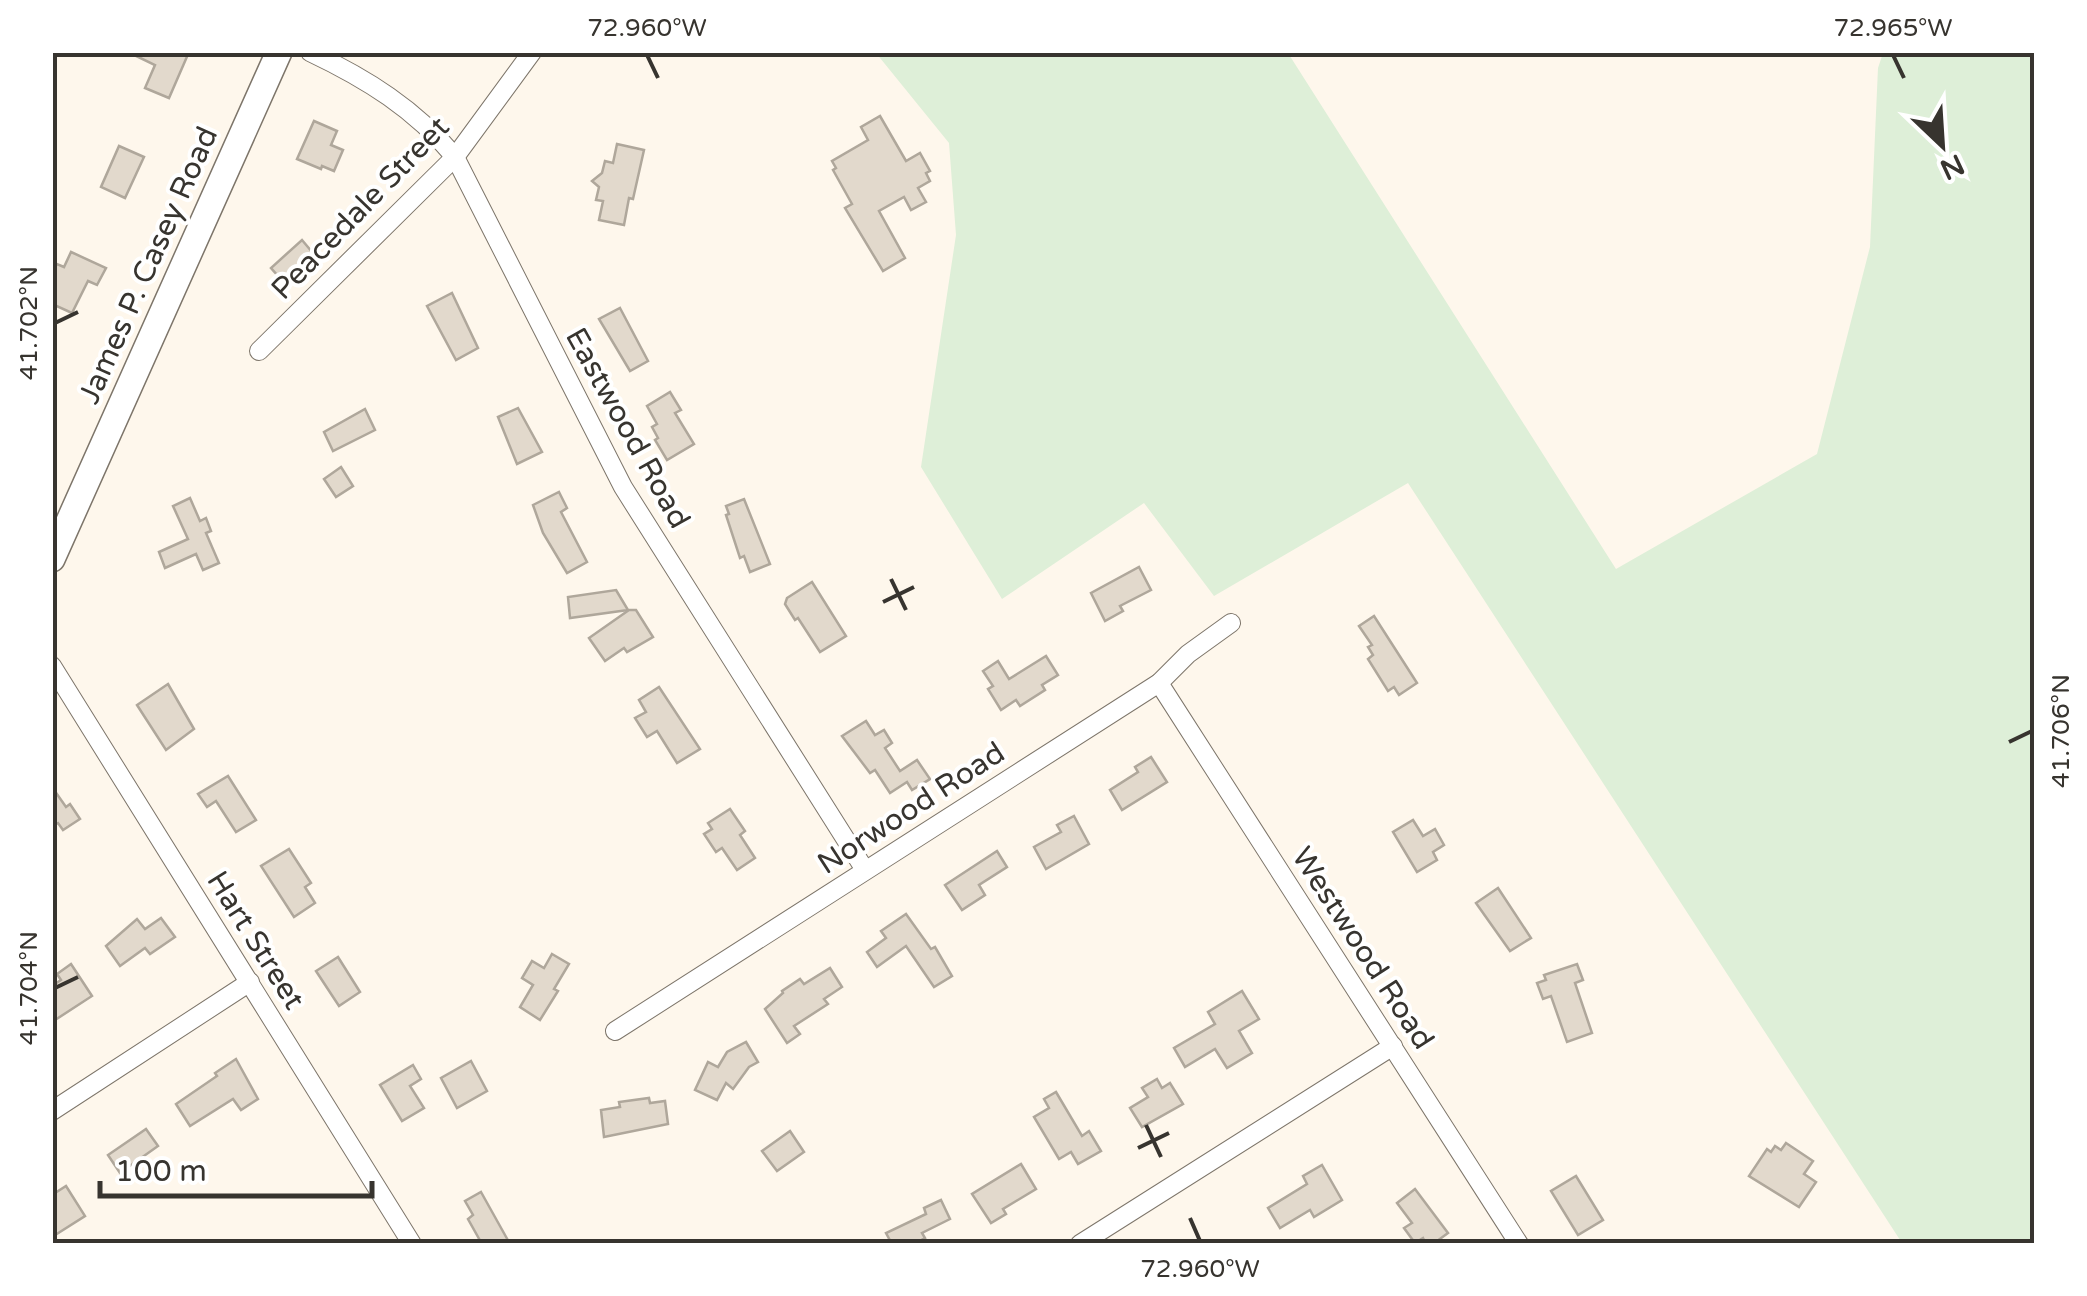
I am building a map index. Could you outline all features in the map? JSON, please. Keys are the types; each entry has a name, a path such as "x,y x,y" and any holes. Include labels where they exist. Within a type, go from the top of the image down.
{"main road":[{"name":"James P. Casey Road","path":"52,559 279,52"}],"street":[{"name":"Eastwood Road","path":"310,52 364,78 428,125 455,157 622,487 865,870"},
{"name":"Peacedale Street","path":"259,351 455,157 532,52"},
{"name":"Norwood Road","path":"614,1031 1159,682 1188,654 1231,623"},
{"name":"Hart Street","path":"52,666 412,1244"},
{"name":"Westwood Road","path":"1159,682 1519,1244"},
{"path":"52,1111 250,982"},
{"path":"1080,1244 1394,1046"}],"green space":[{"path":"876,53 1288,53 1616,569 1817,454 1870,247 1878,68 1883,53 2034,53 2034,1243 1902,1243 1408,483 1214,596 1144,503 1002,599 921,467 956,235 949,143"}],"building":[{"path":"128,52 189,52 169,98 145,88 155,65"},
{"path":"880,116 906,161 920,153 930,171 926,173 930,181 918,188 926,202 911,210 904,197 879,211 905,258 883,271 845,208 852,204 832,161 868,140 861,127"},
{"path":"314,121 337,131 331,145 343,150 334,171 297,159"},
{"path":"617,144 644,150 624,225 599,220 603,201 596,200 599,187 592,181 602,173 605,161 613,163"},
{"path":"119,146 144,157 125,198 101,187"},
{"path":"302,240 318,259 287,286 271,268"},
{"path":"71,252 106,268 97,285 88,281 72,313 52,304 52,273 57,264 64,267"},
{"path":"452,293 478,348 456,360 427,306"},
{"path":"620,308 648,361 630,371 599,319"},
{"path":"670,392 681,410 675,413 694,444 667,460 655,440 658,438 652,427 657,424 647,406"},
{"path":"518,408 542,452 517,464 498,417"},
{"path":"365,409 375,430 333,451 324,432"},
{"path":"341,467 353,486 336,497 324,479"},
{"path":"559,492 567,508 561,512 587,562 567,573 543,533 533,505"},
{"path":"190,498 200,521 206,518 211,531 206,533 219,563 203,570 196,554 165,568 159,552 188,539 173,506"},
{"path":"744,499 770,564 750,572 744,556 740,558 726,515 726,506"},
{"path":"1139,567 1151,590 1120,606 1123,611 1105,621 1091,593"},
{"path":"812,582 846,636 820,652 785,604 787,598"},
{"path":"616,590 628,610 570,618 568,597"},
{"path":"629,610 636,610 653,637 627,652 624,648 605,661 589,638"},
{"path":"1374,616 1417,683 1399,695 1394,687 1388,691 1368,659 1373,655 1368,647 1372,645 1359,626"},
{"path":"1046,656 1058,675 1042,685 1045,690 1020,706 1016,700 1001,710 988,689 993,686 983,671 998,661 1009,679"},
{"path":"168,684 194,729 166,750 137,705"},
{"path":"659,687 700,749 677,763 657,731 647,737 635,718 646,712 639,700"},
{"path":"866,721 875,735 884,730 892,743 885,748 900,771 917,760 930,779 912,790 907,782 890,793 875,770 870,773 842,736"},
{"path":"1151,757 1167,782 1122,810 1110,790 1138,772 1135,767"},
{"path":"228,776 256,820 236,832 216,801 207,807 198,794"},
{"path":"52,787 80,819 63,830 58,823 52,826"},
{"path":"730,809 745,831 740,835 755,858 737,870 722,848 716,852 704,834 712,829 708,823"},
{"path":"1074,816 1089,844 1046,869 1034,847 1061,832 1057,825"},
{"path":"1413,820 1423,836 1435,829 1444,845 1433,852 1437,860 1417,872 1393,832"},
{"path":"289,849 311,883 305,887 315,903 294,917 261,866"},
{"path":"997,851 1007,867 979,885 985,895 962,910 945,885"},
{"path":"1498,888 1531,938 1510,951 1476,903"},
{"path":"906,914 931,949 935,947 952,976 934,987 906,946 877,967 867,952 886,938 881,931"},
{"path":"161,918 175,937 150,954 145,948 120,966 106,946 137,919 145,929"},
{"path":"552,954 569,964 540,1020 520,1007 533,985 522,978 532,961 544,968"},
{"path":"338,957 360,992 339,1006 316,971"},
{"path":"71,964 92,996 52,1022 52,986 61,980 57,974"},
{"path":"1577,964 1583,980 1575,983 1592,1033 1567,1042 1551,996 1543,999 1537,983 1546,980 1544,975"},
{"path":"830,968 842,987 824,999 828,1004 794,1026 800,1034 787,1043 765,1009 800,979 804,984"},
{"path":"1242,991 1259,1019 1239,1031 1252,1053 1227,1068 1215,1049 1185,1067 1174,1048 1215,1024 1208,1012"},
{"path":"746,1042 758,1062 749,1067 733,1089 726,1083 717,1100 695,1090 708,1062 718,1067 727,1052"},
{"path":"236,1059 258,1099 241,1110 233,1099 190,1126 176,1104"},
{"path":"471,1061 487,1091 457,1108 441,1078"},
{"path":"413,1065 421,1079 410,1086 424,1108 402,1121 380,1085"},
{"path":"1157,1079 1162,1088 1170,1083 1183,1104 1142,1127 1130,1108 1148,1097 1142,1088"},
{"path":"1056,1092 1082,1136 1089,1131 1101,1151 1078,1164 1071,1152 1059,1159 1034,1117 1049,1108 1044,1099"},
{"path":"649,1098 650,1103 665,1101 668,1124 604,1137 601,1110 620,1107 619,1102"},
{"path":"146,1129 158,1146 120,1173 108,1155"},
{"path":"790,1131 804,1152 777,1171 762,1151"},
{"path":"1786,1143 1813,1161 1804,1174 1816,1182 1799,1207 1749,1176 1767,1149 1771,1152 1775,1146 1781,1150"},
{"path":"1021,1164 1036,1189 1003,1209 1006,1214 991,1223 972,1194"},
{"path":"1322,1165 1342,1200 1314,1217 1310,1210 1280,1228 1268,1208 1307,1184 1303,1176"},
{"path":"1576,1176 1603,1220 1578,1235 1551,1191"},
{"path":"66,1186 85,1216 52,1237 52,1195"},
{"path":"1415,1189 1448,1233 1433,1244 1426,1244 1423,1238 1415,1243 1404,1228 1412,1223 1397,1203"},
{"path":"481,1192 510,1244 482,1244 468,1219 473,1215 465,1201"},
{"path":"941,1200 950,1219 922,1233 925,1238 914,1244 892,1244 886,1233 926,1214 924,1208"}]}
